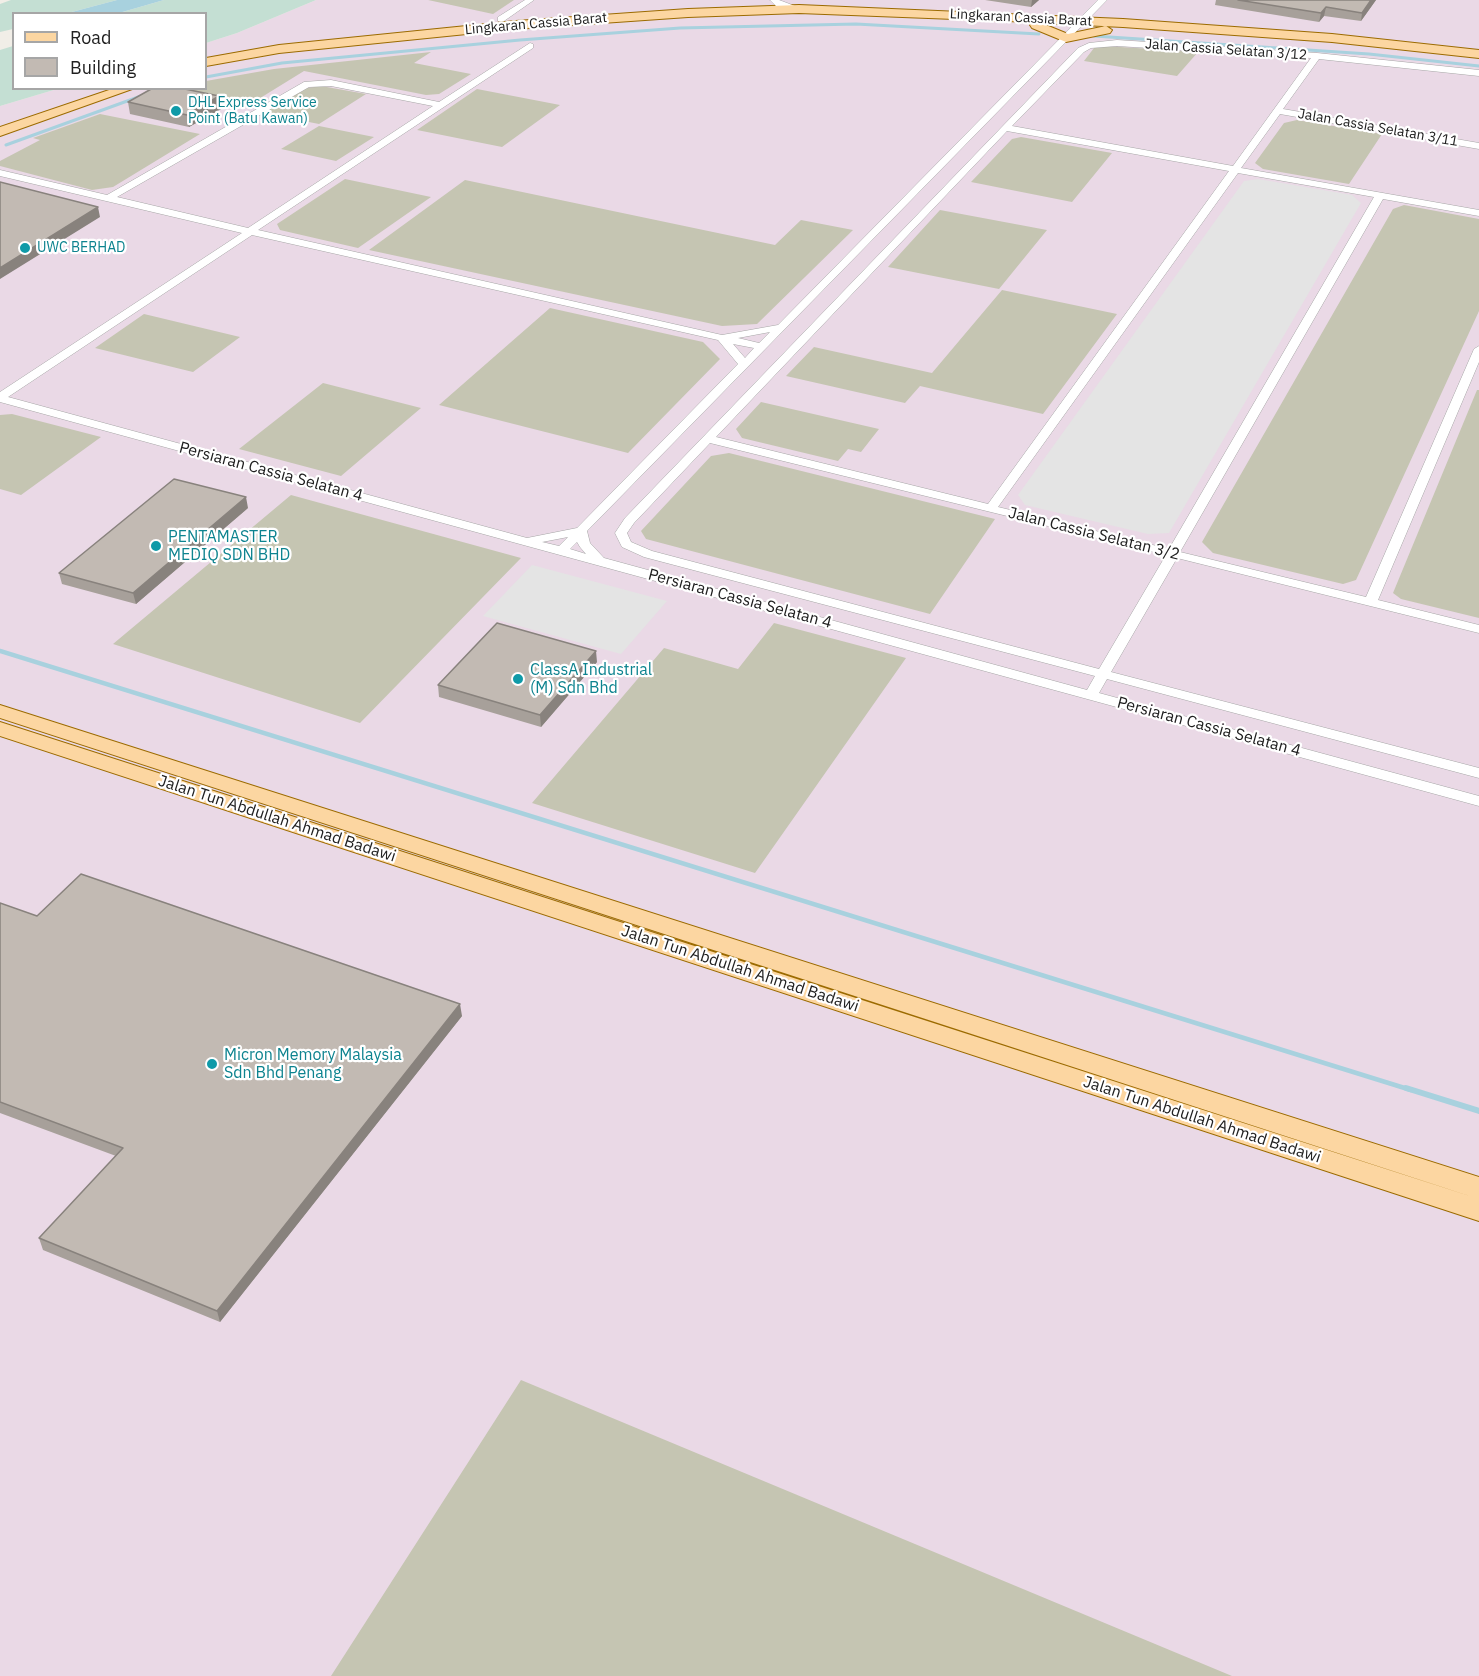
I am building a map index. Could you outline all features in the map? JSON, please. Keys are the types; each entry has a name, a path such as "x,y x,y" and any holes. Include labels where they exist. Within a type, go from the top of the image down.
{"main road":[{"path":"1048,19 1075,15 1099,4"},
{"path":"1099,4 1095,13 1118,26"},
{"name":"Lingkaran Cassia Barat","path":"207,62 279,48 503,26 755,10 799,9 1048,19 1079,24"},
{"name":"Lingkaran Cassia Barat","path":"207,67 279,54 538,29 753,16 851,16 1036,25 1118,26 1355,40 1479,54"},
{"path":"1036,25 1066,38 1118,26"},
{"name":"Lingkaran Cassia Barat","path":"1118,26 1329,42 1479,58"},
{"path":"0,126 102,90"},
{"path":"0,132 123,90"},
{"name":"Jalan Tun Abdullah Ahmad Badawi","path":"0,711 18,729 1479,1210"},
{"name":"Jalan Tun Abdullah Ahmad Badawi","path":"18,729 1479,1188"}],"street":[{"path":"501,19 530,0"},
{"path":"755,10 773,0 780,5 799,9"},
{"path":"561,551 1099,4"},
{"name":"Jalan Cassia Selatan 3/12","path":"1104,673 648,554 626,544 621,533 629,521 1081,50 1089,46 1118,43 1317,56 1479,73"},
{"path":"0,398 248,231 530,46"},
{"path":"991,508 1317,56"},
{"path":"109,198 307,84 331,83 439,105"},
{"name":"Jalan Cassia Selatan 3/11","path":"1277,111 1479,146"},
{"path":"1005,128 1479,213"},
{"path":"0,173 762,347"},
{"path":"91,194 125,188"},
{"path":"125,188 130,202"},
{"path":"1092,695 1380,196"},
{"path":"722,338 782,327"},
{"path":"722,338 745,364"},
{"path":"1371,602 1479,349"},
{"name":"Persiaran Cassia Selatan 4","path":"0,398 1479,801"},
{"name":"Jalan Cassia Selatan 3/2","path":"709,439 1479,629"},
{"path":"524,541 581,531"},
{"path":"581,531 584,544 599,561"},
{"path":"1104,673 1479,773"}],"shaded area":[{"path":"11,0 117,0 72,12 12,12 12,29 0,32 0,4"},
{"path":"164,0 316,0 237,33 207,43 207,12 122,12"},
{"path":"316,0 1479,0 1479,1676 0,1676 0,106 54,90 207,90 207,43 237,33"},
{"path":"428,0 514,0 493,14"},
{"path":"12,46 12,90 54,90 0,106 0,50"},
{"path":"1105,46 1198,52 1177,76 1084,61 1094,48"},
{"path":"431,52 414,63 471,74 439,94 426,95 304,71 244,108 167,92 207,90 207,81 274,69"},
{"path":"321,86 366,94 319,124 263,113 307,88"},
{"path":"477,89 560,105 502,147 417,130"},
{"path":"100,114 200,134 113,187 92,190 0,166 0,161 40,140 33,138"},
{"path":"1297,120 1382,134 1349,184 1263,169 1255,163 1284,123"},
{"path":"319,126 374,137 336,161 281,149"},
{"path":"1021,137 1112,153 1072,202 971,182 1012,139"},
{"path":"345,179 431,197 358,248 280,230 277,224"},
{"path":"1258,179 1352,195 1361,203 1169,533 1148,534 1025,505 1018,495 1244,181"},
{"path":"465,180 775,245 801,220 853,230 757,324 722,326 369,250"},
{"path":"1404,205 1479,219 1479,311 1356,580 1343,584 1213,553 1202,542 1393,209"},
{"path":"940,210 1047,230 999,289 888,267"},
{"path":"1002,290 1117,314 1043,414 920,386 905,403 786,376 814,347 932,373"},
{"path":"550,308 703,342 720,359 628,453 439,405"},
{"path":"144,314 240,337 193,372 95,348"},
{"path":"323,383 421,408 341,476 239,449"},
{"path":"1477,390 1479,390 1479,618 1401,599 1393,593"},
{"path":"761,402 879,429 861,452 848,449 838,461 742,438 736,429"},
{"path":"12,414 101,437 21,495 0,489 0,415"},
{"path":"729,453 995,519 930,614 646,539 641,531 711,456"},
{"path":"291,495 521,558 360,723 113,644"},
{"path":"532,565 667,601 621,654 483,616"},
{"path":"774,623 906,658 755,873 532,803 664,648 738,669"},
{"path":"521,1380 1232,1676 331,1676"}],"water":[{"path":"117,0 164,0 122,12 72,12"}],"building":[{"path":"1238,0 1371,0 1362,13 1326,7 1321,13"},
{"path":"149,90 190,90 219,96 187,115 128,102"},
{"name":"UWC BERHAD","path":"0,182 98,207 0,268"},
{"name":"PENTAMASTER MEDIQ SDN BHD","path":"174,479 246,497 133,593 59,573"},
{"name":"ClassA Industrial (M) Sdn Bhd","path":"497,623 596,651 540,715 438,685"},
{"name":"Micron Memory Malaysia Sdn Bhd Penang","path":"81,874 460,1004 217,1311 39,1238 123,1148 0,1102 0,903 37,916"}],"waterway":[{"path":"207,77 282,63 520,40 680,28 856,24 1039,34"},
{"path":"1094,36 1369,54 1479,66"},
{"path":"6,145 141,96"},
{"path":"0,651 1411,1090"},
{"path":"1406,1088 1479,1111"}],"place":[{"name":"DHL Express Service Point (Batu Kawan)","path":"176,111"},
{"name":"UWC BERHAD","path":"25,248"},
{"name":"PENTAMASTER MEDIQ SDN BHD","path":"156,546"},
{"name":"ClassA Industrial (M) Sdn Bhd","path":"518,679"},
{"name":"Micron Memory Malaysia Sdn Bhd Penang","path":"212,1064"}]}
